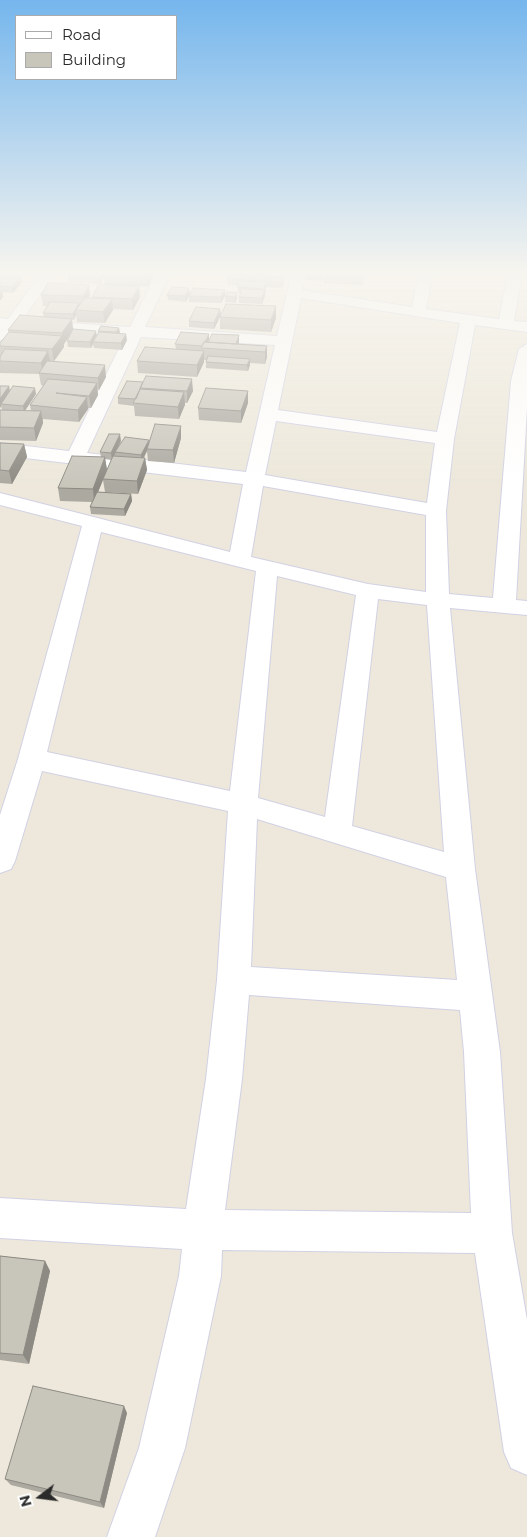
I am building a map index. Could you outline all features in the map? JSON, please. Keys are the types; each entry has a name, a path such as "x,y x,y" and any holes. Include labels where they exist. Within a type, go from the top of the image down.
{"street":[{"path":"75,457 130,344"},
{"path":"239,561 254,479 283,344"},
{"path":"463,344 445,438 436,511 438,600 460,869 482,1052 492,1233 527,1452"},
{"path":"504,606 521,439 520,381 527,349"},
{"path":"268,414 445,438"},
{"path":"0,449 254,479 436,511"},
{"path":"0,499 267,568 368,591 438,600 527,608"},
{"path":"0,861 6,821 32,759 93,522"},
{"path":"131,1537 162,1448 200,1276 203,1230 224,1079 234,980 243,804 267,568"},
{"path":"336,833 368,591"},
{"path":"32,759 243,804 460,869"},
{"path":"234,980 476,996"},
{"path":"0,1218 203,1230 492,1233"}],"building":[{"path":"0,344 56,344 52,349 0,346"},
{"path":"175,344 203,344 202,346"},
{"path":"203,344 267,346 265,352 201,348"},
{"path":"145,347 204,351 197,365 137,361"},
{"path":"5,349 48,351 41,363 0,361 0,357"},
{"path":"208,356 250,359 247,365 206,362"},
{"path":"47,361 105,365 98,378 39,373"},
{"path":"146,376 192,379 187,391 140,388"},
{"path":"48,379 97,383 89,396 56,393 87,397 78,410 30,405"},
{"path":"127,381 143,382 136,399 118,398"},
{"path":"0,386 9,386 0,399"},
{"path":"13,386 35,388 23,406 1,404"},
{"path":"206,388 248,391 241,411 198,408"},
{"path":"140,389 184,392 178,407 133,403"},
{"path":"0,410 41,411 34,428 0,427"},
{"path":"155,424 181,426 173,450 147,449"},
{"path":"109,434 120,434 111,453 100,452"},
{"path":"125,437 149,440 141,455 115,452"},
{"path":"0,443 24,444 9,471 0,470"},
{"path":"72,456 105,457 93,489 58,488"},
{"path":"113,456 145,458 137,481 103,479"},
{"path":"97,492 131,494 124,509 90,507"},
{"path":"0,1256 45,1261 23,1355 0,1353"},
{"path":"33,1386 124,1406 100,1502 5,1479"}]}
